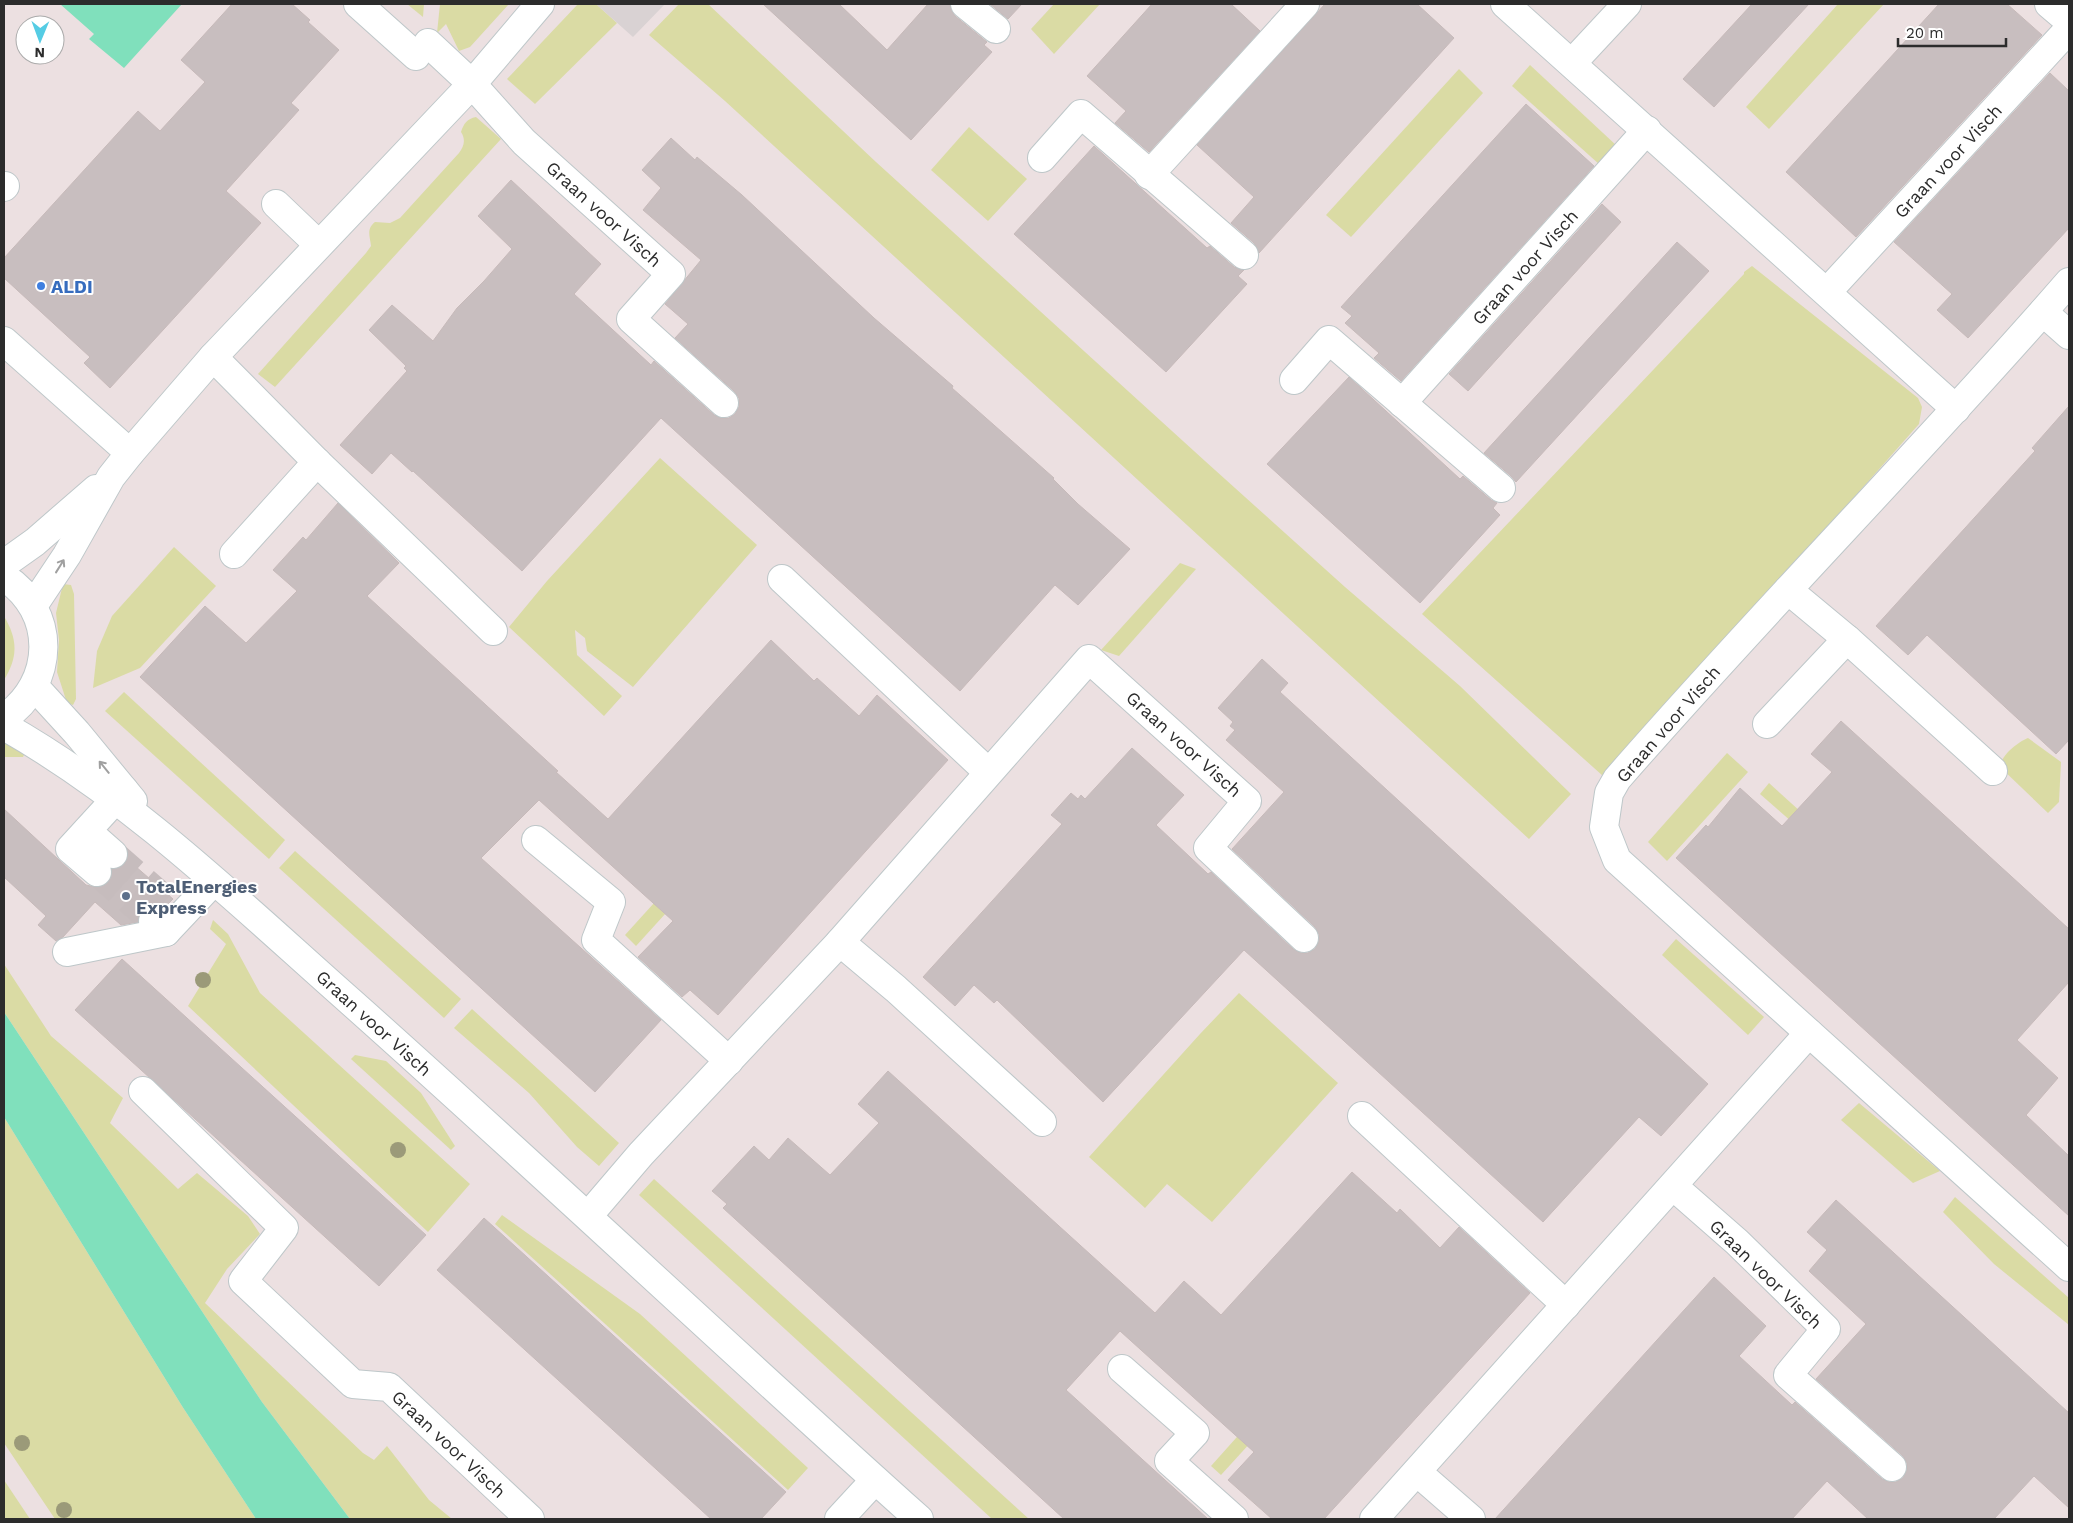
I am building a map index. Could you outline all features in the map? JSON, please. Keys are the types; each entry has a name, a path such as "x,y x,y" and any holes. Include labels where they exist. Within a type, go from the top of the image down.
{"street":[{"name":"Graan voor Visch","path":"358,4 472,84 524,142 671,274 631,319 724,403"},
{"path":"4,564 35,542 111,476 213,357 318,244 472,84 540,4"},
{"path":"965,4 996,29"},
{"path":"1149,175 1306,4"},
{"path":"1505,4 1956,409"},
{"path":"1572,64 1627,4"},
{"path":"2049,4 2069,21"},
{"name":"Graan voor Visch","path":"1827,292 2069,29"},
{"path":"1042,158 1081,114 1149,175 1244,255"},
{"name":"Graan voor Visch","path":"1402,403 1647,130"},
{"path":"276,204 318,244"},
{"name":"Graan voor Visch","path":"2069,282 1956,409 1688,698 1617,779 1610,793 1604,827 1617,860 2069,1267"},
{"path":"2043,312 2069,335"},
{"path":"1294,380 1329,340 1501,488"},
{"path":"4,341 130,453"},
{"path":"213,357 317,462 493,631"},
{"path":"234,554 317,462"},
{"path":"33,606 67,555 111,476"},
{"path":"4,577 16,584 33,606 43,632 43,660 34,686 18,708 4,718"},
{"path":"782,579 988,772"},
{"path":"1788,590 1846,639 1993,771"},
{"path":"1767,724 1846,639"},
{"name":"Graan voor Visch","path":"588,1216 642,1154 840,942 988,772 1090,659 1248,801 1208,848 1304,938"},
{"name":"Graan voor Visch","path":"34,686 66,721 119,795"},
{"name":"Graan voor Visch","path":"4,726 42,747 119,795 588,1216 918,1519"},
{"path":"105,863 87,831 119,795"},
{"path":"536,840 611,902 596,940 729,1061"},
{"path":"67,952 168,918 214,881"},
{"path":"840,942 896,989 1042,1122"},
{"path":"1374,1519 1810,1033"},
{"name":"Graan voor Visch","path":"143,1091 284,1228 243,1281 353,1384 389,1387 530,1519"},
{"path":"1362,1116 1566,1305"},
{"name":"Graan voor Visch","path":"1673,1186 1737,1242 1826,1329 1788,1375 1892,1467"},
{"path":"1122,1369 1195,1433 1169,1461 1234,1519"},
{"path":"1417,1472 1471,1519"},
{"path":"839,1519 874,1480"}],"shaded area":[{"path":"60,4 182,4 124,68 89,39 94,34"},
{"path":"407,4 424,4 423,17"},
{"path":"440,4 509,4 470,47 459,51 446,24 437,33"},
{"path":"578,4 596,4 617,23 535,104 507,79"},
{"path":"596,4 665,4 633,37"},
{"path":"679,4 708,4 876,162 1205,461 1345,587 1460,686 1571,794 1529,839 725,101 649,35"},
{"path":"1054,4 1100,4 1054,54 1031,29"},
{"path":"1838,4 1884,4 1769,129 1746,107"},
{"path":"1530,65 1617,146 1600,165 1512,86"},
{"path":"1459,69 1483,93 1351,237 1326,215"},
{"path":"476,117 501,139 275,387 258,374 366,253 371,246 370,227 375,222 390,223 400,218 459,153 464,143 461,132 463,126 468,120"},
{"path":"969,127 1027,179 988,221 931,170"},
{"path":"1752,266 1918,398 1922,407 1919,424 1603,776 1422,614 1744,272"},
{"path":"660,458 757,545 633,687 587,651 585,638 575,630 577,655 622,696 604,716 509,627 547,581"},
{"path":"174,547 216,586 140,668 93,688 97,651 112,616"},
{"path":"1180,563 1196,569 1119,656 1101,650"},
{"path":"63,584 71,585 74,594 76,699 73,705 67,703 57,672 59,640 56,613"},
{"path":"4,616 12,633 15,648 12,664 4,680"},
{"path":"124,692 285,840 269,859 105,711"},
{"path":"2028,738 2061,762 2059,802 2048,813 2000,767 2003,758 2011,749"},
{"path":"4,743 13,744 26,751 23,757 4,757"},
{"path":"1727,753 1748,772 1667,861 1648,842"},
{"path":"1769,783 1893,895 1884,903 1760,794"},
{"path":"733,816 745,826 636,946 625,935"},
{"path":"295,851 461,999 444,1018 279,868"},
{"path":"213,920 228,934 260,993 470,1184 428,1232 188,1006 226,944 210,929"},
{"path":"1676,939 1764,1017 1748,1035 1662,955"},
{"path":"4,964 51,1036 123,1098 110,1123 178,1189 197,1173 248,1216 260,1234 227,1269 205,1303 363,1453 374,1460 387,1446 429,1500 452,1519 350,1519 262,1402 4,1012"},
{"path":"1239,993 1338,1083 1212,1222 1167,1184 1145,1208 1089,1157"},
{"path":"472,1009 619,1143 599,1166 577,1147 529,1093 454,1028"},
{"path":"4,1012 262,1402 350,1519 256,1519 182,1406 4,1117"},
{"path":"355,1055 386,1061 421,1093 455,1146 451,1150 351,1059"},
{"path":"1859,1103 1940,1171 1913,1183 1841,1120"},
{"path":"4,1117 182,1406 256,1519 55,1519 4,1443"},
{"path":"654,1179 1029,1519 992,1519 639,1195"},
{"path":"1955,1197 2069,1298 2069,1325 1994,1264 1943,1212"},
{"path":"502,1215 640,1314 808,1468 788,1490 495,1224"},
{"path":"1320,1344 1331,1354 1221,1475 1211,1466"},
{"path":"4,1480 30,1519 4,1519"}],"building":[{"path":"232,4 292,4 310,20 308,22 339,50 291,103 299,110 226,191 261,223 110,388 84,363 90,357 4,278 4,258 138,111 160,131 205,82 181,60"},
{"path":"763,4 839,4 887,50 928,4 950,4 955,16 987,42 984,45 992,52 911,140"},
{"path":"990,4 1022,4 1008,19"},
{"path":"1152,4 1231,4 1260,31 1149,152 1115,123 1126,111 1087,76"},
{"path":"1325,4 1417,4 1454,38 1259,253 1254,243 1231,223 1254,197 1197,145"},
{"path":"1752,4 1809,4 1714,107 1683,79"},
{"path":"1939,4 2007,4 2042,35 1856,237 1786,172"},
{"path":"2050,73 2069,91 2069,228 1968,338 1937,310 1952,294 1894,242"},
{"path":"1526,104 1594,166 1401,381 1374,358 1379,353 1345,323 1352,316 1341,307"},
{"path":"671,138 695,160 697,157 742,195 874,318 953,386 952,388 1054,478 1078,504 1130,549 1078,605 1055,585 960,691 661,418 522,571 391,453 372,474 340,445 407,371 404,368 406,366 369,330 392,305 433,341 457,308 512,249 478,216 511,180 601,264 574,294 651,365 654,361 714,415 721,418 729,418 735,414 739,407 739,398 734,391 675,338 688,324 665,304 701,260 643,210 661,188 642,170"},
{"path":"1094,146 1207,248 1210,246 1234,267 1244,270 1238,276 1247,284 1166,372 1014,234"},
{"path":"1602,204 1621,222 1468,391 1449,374"},
{"path":"1677,242 1709,271 1516,482 1484,453"},
{"path":"1349,377 1460,479 1463,476 1497,503 1493,508 1500,515 1420,603 1267,464"},
{"path":"2069,406 2069,740 2056,754 1927,635 1908,655 1876,626 2035,451 2032,448"},
{"path":"338,503 399,563 367,596 608,819 771,640 814,681 817,678 859,716 877,695 948,760 718,1015 690,990 682,997 638,957 673,921 539,800 481,858 661,1020 595,1092 140,677 205,606 246,643 297,591 273,570 303,537 306,540"},
{"path":"1262,659 1288,683 1280,692 1708,1084 1661,1136 1639,1117 1543,1222 1244,950 1103,1102 997,1000 994,1003 974,985 955,1006 923,977 1062,824 1051,815 1071,793 1078,799 1081,795 1085,799 1132,748 1184,795 1156,825 1208,874 1211,872 1293,949 1301,953 1308,953 1315,949 1319,941 1319,934 1315,927 1232,849 1284,792 1226,740 1235,730 1230,726 1233,722 1218,708"},
{"path":"1841,721 2069,929 2069,982 2017,1040 2058,1078 2026,1115 2069,1156 2069,1216 1676,858 1706,825 1708,827 1740,788 1782,826 1832,772 1811,754"},
{"path":"4,809 86,885 103,886 109,882 112,869 118,869 124,865 127,859 173,899 163,909 155,906 147,907 141,911 138,922 121,925 95,902 63,937 56,941 38,925 46,916 4,877"},
{"path":"122,959 426,1235 379,1286 75,1010"},
{"path":"888,1071 1155,1313 1184,1281 1221,1315 1352,1172 1397,1213 1400,1209 1440,1248 1459,1227 1530,1293 1324,1519 1272,1519 1228,1480 1254,1452 1120,1331 1066,1390 1208,1519 1064,1519 723,1208 727,1204 712,1191 754,1146 769,1160 788,1138 830,1175 879,1123 858,1104"},
{"path":"1836,1200 2069,1413 2069,1508 2034,1476 1994,1519 1868,1519 1827,1481 1792,1519 1495,1519 1714,1277 1766,1326 1739,1356 1792,1405 1795,1402 1882,1479 1896,1482 1903,1478 1907,1470 1907,1463 1903,1456 1816,1379 1866,1324 1809,1271 1827,1250 1807,1232"},
{"path":"484,1218 786,1492 761,1519 711,1519 437,1270"}],"tunnel":[{"path":"113,854 169,903"},
{"path":"97,872 153,921"}],"place":[{"name":"ALDI","path":"41,286"},
{"name":"TotalEnergies Express","path":"126,896"}]}
